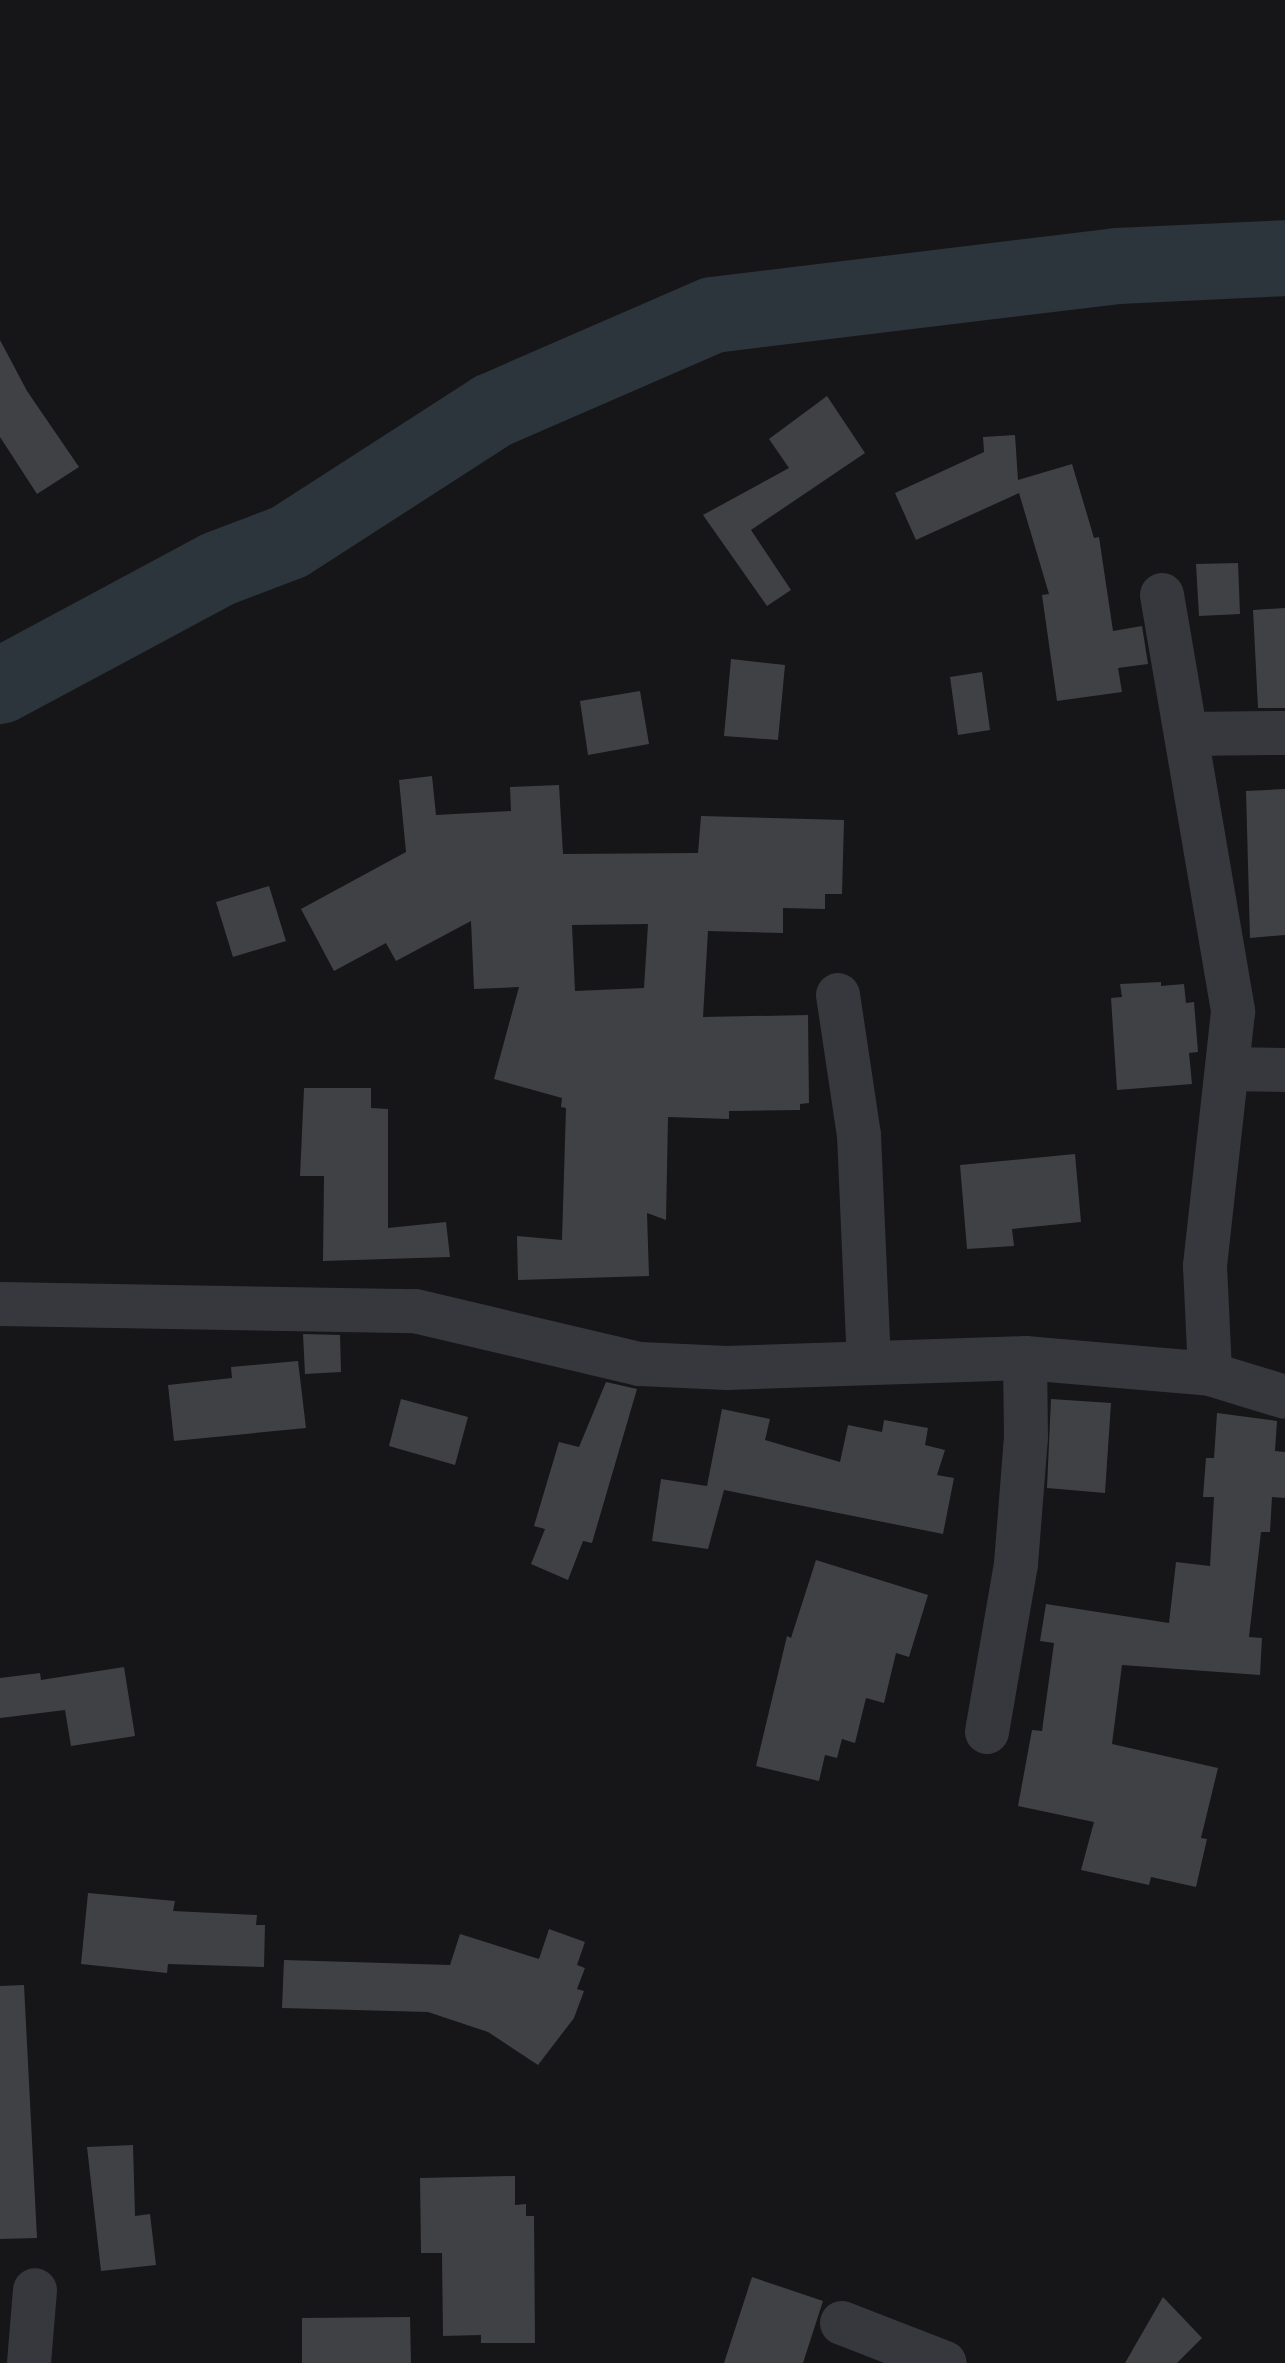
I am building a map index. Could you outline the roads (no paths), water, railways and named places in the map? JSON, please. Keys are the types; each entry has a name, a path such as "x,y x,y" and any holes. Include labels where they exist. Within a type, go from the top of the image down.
{"street":[{"path":"1162,595 1233,1012 1205,1266 1210,1374"},
{"path":"1186,734 1285,733"},
{"path":"838,995 859,1135 869,1362"},
{"path":"1227,1069 1285,1070"},
{"path":"0,1304 263,1312 415,1311 640,1364 727,1368 1025,1358 1210,1374 1285,1397"},
{"path":"987,1732 1016,1564 1026,1438 1025,1358"},
{"path":"29,2363 35,2290"},
{"path":"842,2323 945,2363"}],"waterway":[{"path":"0,686 218,569 289,542 492,411 713,315 1118,266 1285,258"}]}
